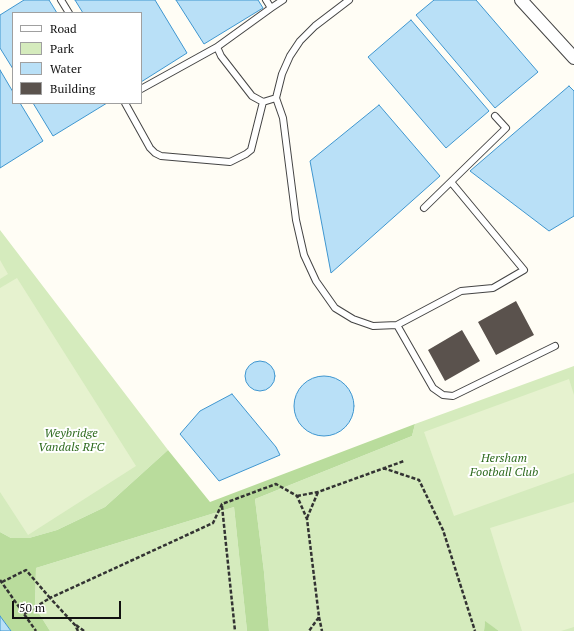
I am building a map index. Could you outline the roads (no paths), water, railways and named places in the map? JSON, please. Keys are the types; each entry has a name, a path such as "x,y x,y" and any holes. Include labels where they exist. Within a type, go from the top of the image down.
{"street":[{"path":"521,0 574,58"}],"lane":[{"path":"61,0 68,12"},
{"path":"266,0 271,8"},
{"path":"142,88 217,47 283,0"},
{"path":"349,0 315,26 300,41 290,56 282,74 276,98 283,118 296,220 304,255 316,281 335,308 353,319 373,326 397,325 461,291 493,288 524,270 451,182"},
{"path":"217,47 221,56 252,96 263,102 276,98"},
{"path":"126,104 150,148 155,153 161,156 230,162 246,154 250,150 263,102"},
{"path":"424,208 506,128 495,116"},
{"path":"397,325 433,388 443,395 453,396 555,346"}],"water":[{"path":"24,0 49,0 56,12 12,12 12,67 0,48 0,15"},
{"path":"75,0 155,0 187,53 142,81 142,12 82,12"},
{"path":"176,0 258,0 263,8 204,44"},
{"path":"434,0 476,0 538,72 495,108 416,15"},
{"path":"411,20 489,111 446,148 368,57"},
{"path":"0,70 12,90 12,104 21,104 43,141 0,168"},
{"path":"569,86 574,91 574,216 549,231 470,171"},
{"path":"34,104 105,104 53,136"},
{"path":"379,105 440,176 331,273 310,161"},
{"path":"260,361 271,365 275,376 271,387 260,391 249,387 245,376 249,365"},
{"path":"324,376 341,381 349,389 354,406 349,423 341,431 324,436 307,431 299,423 294,406 299,389 307,381"},
{"path":"232,394 276,447 280,455 219,481 180,434 200,411"},
{"path":"0,616 11,631 0,631"}],"park label":[{"name":"Weybridge Vandals RFC","path":"71,441"},
{"name":"Hersham Football Club","path":"504,466"}]}
